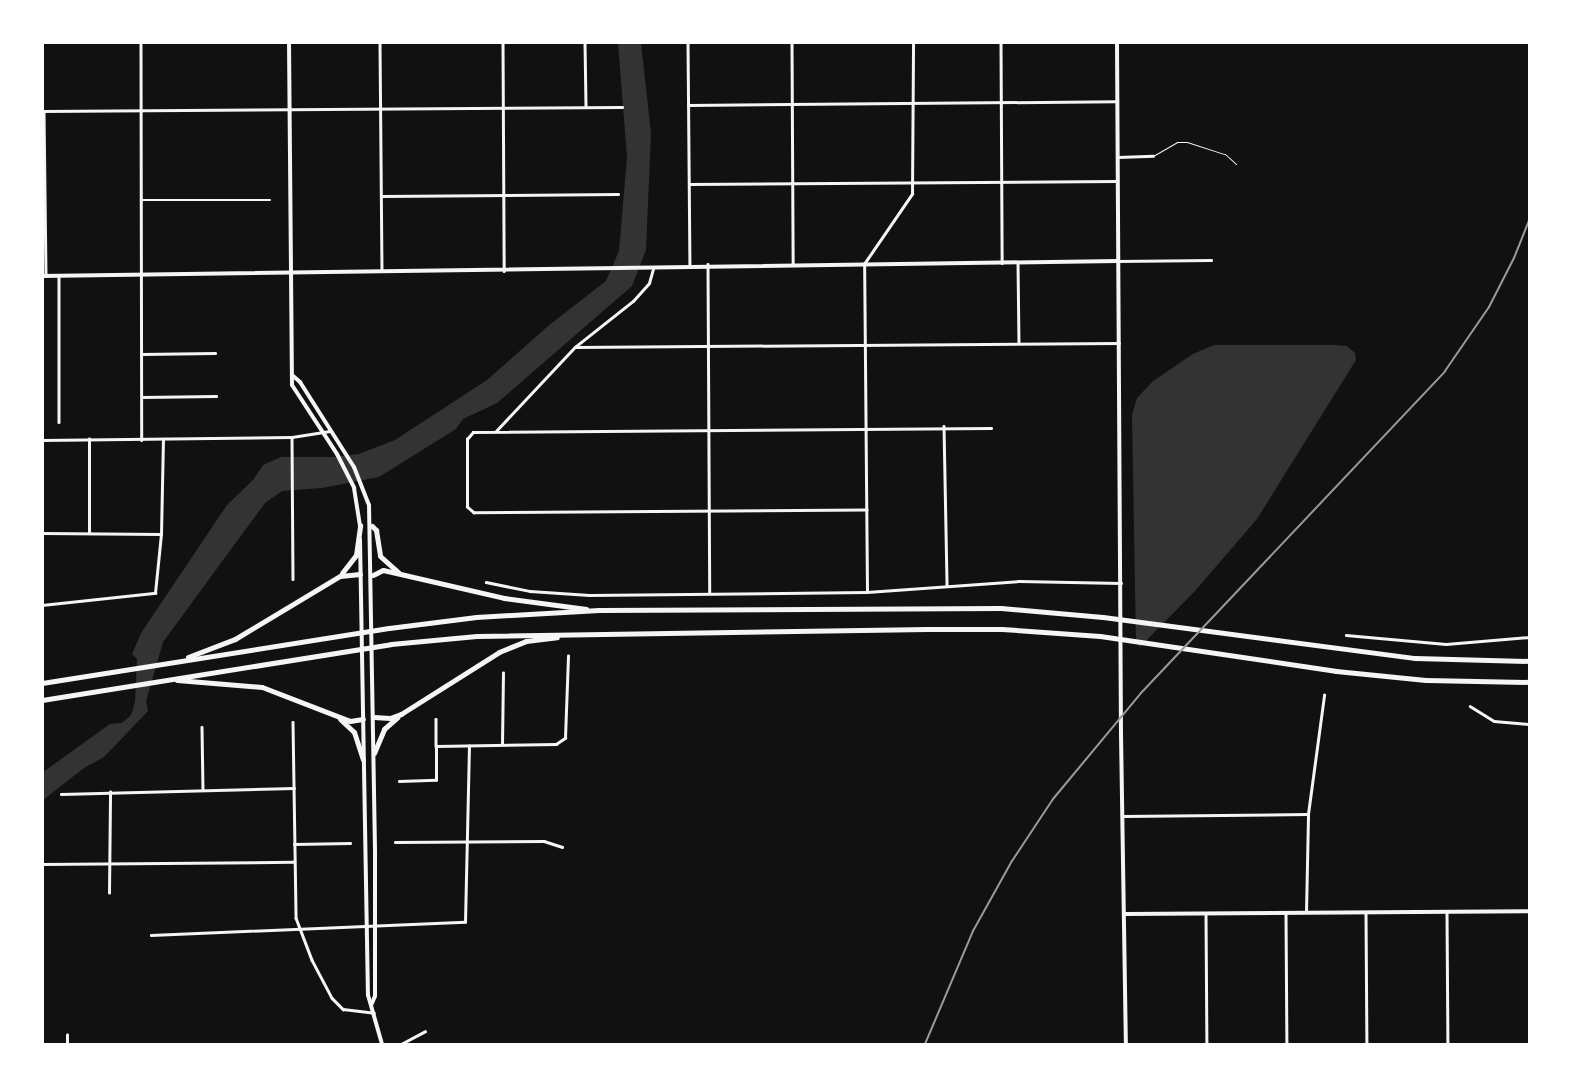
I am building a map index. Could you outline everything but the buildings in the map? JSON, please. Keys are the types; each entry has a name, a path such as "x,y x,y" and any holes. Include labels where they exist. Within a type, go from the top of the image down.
{"highway":[{"path":"178,660 235,639 340,576 356,555 360,525"},
{"path":"372,526 376,530 380,556 388,566 406,577"},
{"path":"373,575 383,570 406,577 504,598 599,610"},
{"path":"340,576 360,574"},
{"path":"42,683 389,628 476,617 599,610 1001,608 1103,617 1415,658 1530,661"},
{"path":"42,700 391,644 477,636 580,634 1002,629 1100,636 1336,671 1426,680 1530,682"},
{"path":"374,753 384,729 401,714 499,652 526,641 580,634"},
{"path":"174,680 262,687 350,721 363,718"},
{"path":"374,717 390,718 401,714"},
{"path":"338,717 354,732 363,760"}],"street":[{"path":"141,42 142,440"},
{"path":"289,42 292,385 302,404 337,454 354,488 360,525 368,996 372,1003 382,1044"},
{"path":"380,42 382,272"},
{"path":"503,42 504,271"},
{"path":"586,42 586,106"},
{"path":"688,42 690,265"},
{"path":"792,42 793,264"},
{"path":"867,592 864,264 912,194 913,42"},
{"path":"1001,42 1002,263"},
{"path":"1117,42 1122,816 1126,1044"},
{"path":"688,105 1118,101"},
{"path":"622,107 503,106 43,111 44,276 653,269 708,264 1211,260"},
{"path":"1118,157 1153,156"},
{"path":"689,184 1117,181"},
{"path":"381,196 618,194"},
{"path":"141,200 270,200"},
{"path":"1018,262 1020,344"},
{"path":"708,264 710,594"},
{"path":"495,432 575,347 633,301 649,283 653,269"},
{"path":"58,276 59,422"},
{"path":"575,347 1120,343"},
{"path":"142,354 214,353"},
{"path":"292,375 300,382 345,452 364,486 372,526 375,925 375,996 372,1003"},
{"path":"142,397 216,396"},
{"path":"944,426 947,584"},
{"path":"866,510 470,512 469,434 709,428 944,426 991,428"},
{"path":"42,440 292,438 330,430"},
{"path":"292,438 293,579"},
{"path":"89,440 89,532"},
{"path":"42,605 155,593 161,534 163,440"},
{"path":"42,533 161,534"},
{"path":"360,574 373,575"},
{"path":"486,582 562,594 867,592 947,584 1121,583"},
{"path":"1346,635 1446,644 1530,637"},
{"path":"436,746 556,744 565,738 568,656"},
{"path":"502,744 503,673"},
{"path":"1306,914 1308,814 1324,695"},
{"path":"1470,706 1494,721 1530,724"},
{"path":"363,718 374,717"},
{"path":"399,781 436,780 436,719"},
{"path":"293,722 293,862 296,918 323,985 332,998 343,1009 374,1013"},
{"path":"202,727 203,790"},
{"path":"151,935 465,922 469,746"},
{"path":"60,794 294,788"},
{"path":"109,893 110,792"},
{"path":"1122,816 1308,814"},
{"path":"395,842 544,841 562,847"},
{"path":"294,844 350,844"},
{"path":"42,864 293,862"},
{"path":"1447,911 1448,1044"},
{"path":"1125,914 1530,911"},
{"path":"1366,913 1366,1044"},
{"path":"1206,914 1207,1044"},
{"path":"1286,914 1286,1044"},
{"path":"401,1044 425,1031"},
{"path":"67,1035 67,1044"}],"lane":[{"path":"1153,156 1165,148 1187,142 1225,154 1236,164"}],"shaded area":[{"path":"618,43 641,43 651,133 646,250 632,286 497,403 463,419 456,429 379,477 322,488 282,491 265,503 163,642 146,701 148,711 104,757 84,768 43,800 43,772 110,724 122,723 131,715 135,702 137,659 132,654 141,633 227,505 253,480 263,465 281,457 333,457 359,454 395,440 487,380 548,326 606,281 619,251 627,157"},
{"path":"1214,345 1347,346 1355,353 1356,360 1257,519 1195,591 1140,647 1136,643 1132,415 1137,398 1153,381 1193,354"}],"railway":[{"path":"925,1044 973,931 1012,861 1053,799 1141,693 1445,371 1489,307 1514,258 1530,218"}]}
